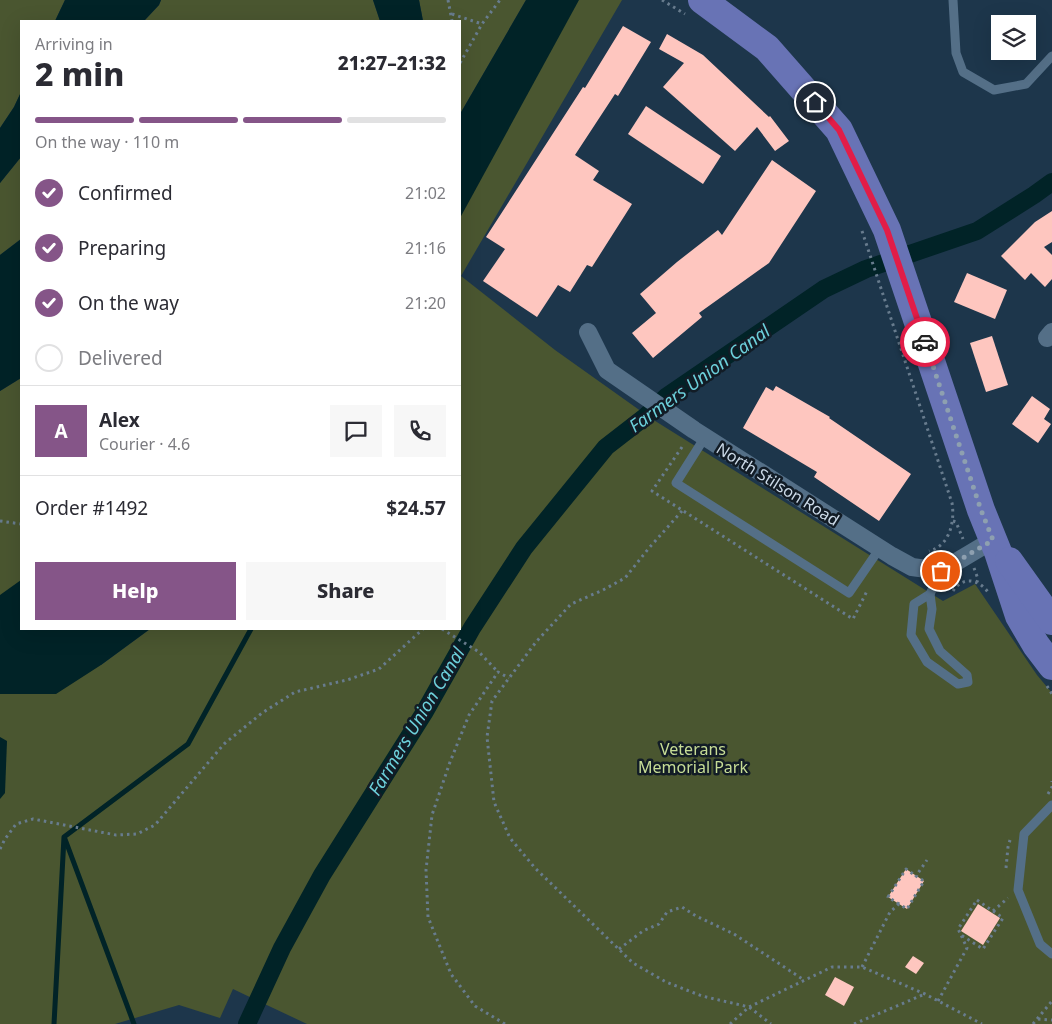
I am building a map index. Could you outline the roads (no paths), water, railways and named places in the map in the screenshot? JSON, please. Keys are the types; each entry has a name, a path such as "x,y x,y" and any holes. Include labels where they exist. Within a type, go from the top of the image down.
{"main road":[{"path":"697,9 767,48 839,130 889,274 993,540 1019,616 1036,645 1052,666"},
{"path":"993,540 1052,621"}],"street":[{"name":"North Stilson Road","path":"588,332 607,370 687,425 912,567 941,571"},
{"path":"941,571 993,540"}],"lane":[{"path":"954,0 956,53 963,72 994,90 1026,84 1052,56"},
{"path":"705,437 676,483 849,593 880,548"},
{"path":"930,594 932,609 929,629 940,651 967,675 968,682 958,684 927,662 911,635 914,604 930,594 941,571"},
{"path":"1052,805 1024,834 1018,890 1040,944 1052,954"}],"waterway":[{"name":"Farmers Union Canal","path":"247,1024 282,948 322,875 424,713 472,628 524,548 606,447 646,416 666,397 824,289 866,269 977,231 1052,182"},
{"path":"54,1024 64,837 188,744 250,630"},
{"path":"65,839 134,1024"}],"park label":[{"name":"Veterans Memorial Park","path":"693,758"}]}
